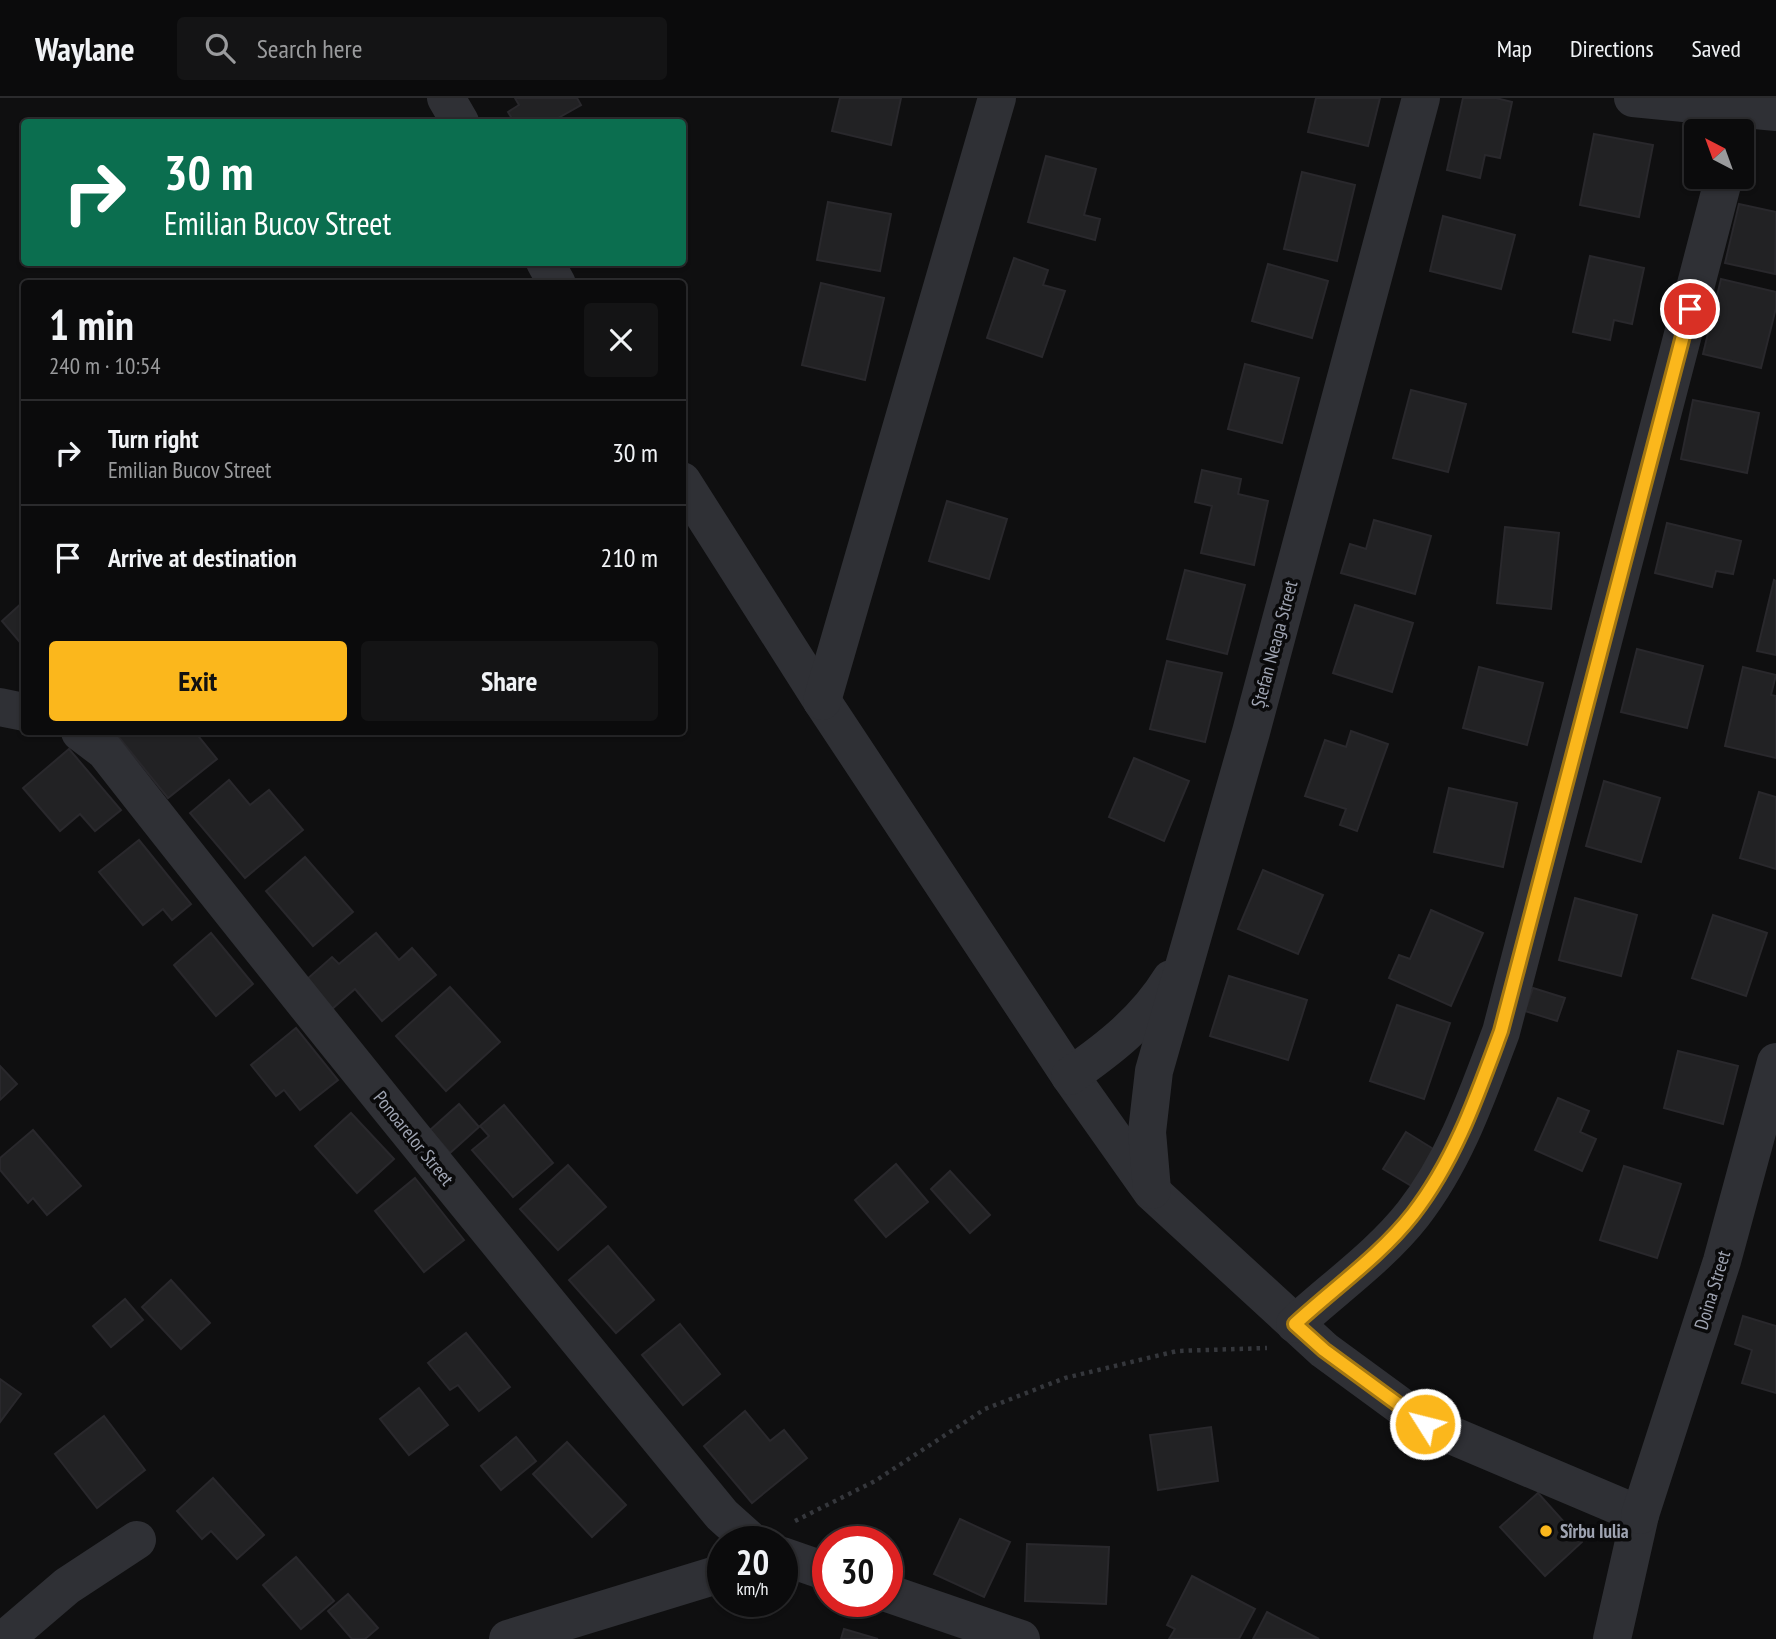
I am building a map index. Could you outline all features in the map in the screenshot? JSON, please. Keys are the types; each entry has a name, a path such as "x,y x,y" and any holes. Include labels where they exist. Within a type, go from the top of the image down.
{"street":[{"path":"446,98 458,119"},
{"path":"822,701 997,98"},
{"name":"Ștefan Neaga Street","path":"1152,1192 1147,1132 1154,1071 1191,947 1421,98"},
{"path":"1633,98 1751,117"},
{"path":"1295,1324 1375,1255 1412,1215 1445,1167 1487,1069 1501,1031 1539,890 1721,189"},
{"path":"686,487 822,701 1070,1076 1152,1192 1324,1350 1425,1424 1640,1515"},
{"path":"0,707 21,711"},
{"name":"Ponoarelor Street","path":"84,735 105,751 233,916 722,1515 734,1526"},
{"path":"1070,1076 1123,1038 1145,1016 1191,947"},
{"name":"Doina Street","path":"1612,1639 1640,1515 1722,1261 1776,1062"},
{"path":"5,1639 66,1586 137,1540"},
{"path":"798,1549 812,1560"},
{"path":"508,1639 707,1578"},
{"path":"903,1598 1021,1639"}],"path":[{"path":"798,1532 985,1409 1065,1378 1177,1351 1266,1348 1324,1350"}],"building":[{"path":"515,98 577,98 581,105 556,119 512,119 508,112 519,105"},
{"path":"840,98 901,98 891,145 832,131"},
{"path":"1316,98 1380,98 1368,146 1308,132"},
{"path":"1463,98 1496,98 1512,102 1500,158 1485,155 1480,178 1447,170"},
{"path":"1594,134 1653,145 1639,217 1580,205"},
{"path":"1046,156 1096,169 1084,215 1100,219 1095,240 1028,222"},
{"path":"1302,172 1355,185 1337,261 1284,249"},
{"path":"828,202 891,214 880,271 817,260"},
{"path":"1739,204 1776,212 1775,274 1725,263"},
{"path":"1443,216 1515,235 1501,289 1430,271"},
{"path":"1590,256 1644,268 1632,324 1614,320 1610,340 1573,332"},
{"path":"1014,258 1048,270 1043,285 1065,291 1042,357 987,338"},
{"path":"1268,264 1328,281 1312,338 1252,321"},
{"path":"1721,279 1776,292 1776,308 1761,368 1703,354"},
{"path":"821,283 884,298 865,380 802,365"},
{"path":"1245,364 1299,378 1282,443 1228,429"},
{"path":"1411,390 1466,404 1448,472 1393,458"},
{"path":"1693,400 1759,413 1747,473 1681,459"},
{"path":"1202,470 1241,479 1238,494 1268,501 1254,565 1201,553 1212,506 1195,502"},
{"path":"947,501 1007,519 989,579 929,561"},
{"path":"1374,520 1431,536 1415,594 1341,573 1350,544 1366,549"},
{"path":"1667,523 1741,541 1733,574 1716,571 1712,587 1655,573"},
{"path":"1505,527 1559,533 1551,609 1497,603"},
{"path":"1185,570 1245,585 1227,654 1167,639"},
{"path":"1774,580 1776,581 1776,655 1757,651"},
{"path":"21,604 21,643 2,621"},
{"path":"1355,605 1413,623 1392,692 1333,673"},
{"path":"1637,649 1703,666 1687,728 1621,712"},
{"path":"1167,661 1222,673 1205,742 1150,729"},
{"path":"1479,667 1543,683 1527,745 1463,728"},
{"path":"1743,667 1776,675 1771,695 1776,696 1776,758 1725,746"},
{"path":"1351,731 1388,744 1357,831 1340,825 1346,809 1305,796 1325,740 1346,747"},
{"path":"117,735 197,735 217,759 168,798"},
{"path":"69,749 121,810 95,831 80,814 60,831 23,788"},
{"path":"1134,758 1189,781 1164,841 1109,817"},
{"path":"229,780 250,805 269,790 303,830 245,878 190,813"},
{"path":"1604,781 1660,798 1641,862 1586,846"},
{"path":"1449,788 1517,803 1503,867 1434,852"},
{"path":"1759,792 1776,797 1776,869 1740,858"},
{"path":"139,840 191,904 172,920 163,909 143,925 99,872"},
{"path":"305,857 353,912 313,946 266,891"},
{"path":"1263,870 1323,895 1298,954 1238,929"},
{"path":"1575,898 1637,915 1621,976 1559,960"},
{"path":"1431,910 1483,933 1451,1006 1389,978 1399,955 1410,959"},
{"path":"1713,915 1767,933 1746,996 1692,978"},
{"path":"211,933 253,984 216,1016 174,965"},
{"path":"376,933 399,960 412,948 436,975 382,1021 355,989 332,1009 306,980 332,957 339,964"},
{"path":"1229,976 1307,1000 1288,1060 1210,1036"},
{"path":"450,987 500,1042 446,1091 396,1036"},
{"path":"1533,988 1565,998 1557,1021 1525,1011"},
{"path":"1397,1005 1450,1023 1424,1099 1370,1081"},
{"path":"296,1028 338,1080 300,1110 284,1090 276,1096 251,1065"},
{"path":"1678,1051 1738,1066 1723,1124 1664,1108"},
{"path":"0,1066 17,1084 0,1100"},
{"path":"1558,1098 1589,1111 1580,1132 1596,1139 1582,1171 1535,1150"},
{"path":"459,1104 479,1127 450,1153 430,1130"},
{"path":"504,1105 553,1163 513,1197 472,1150 489,1136 480,1126"},
{"path":"351,1113 394,1159 357,1193 315,1146"},
{"path":"33,1130 81,1186 47,1215 33,1198 28,1203 0,1170 0,1158"},
{"path":"1406,1132 1435,1150 1413,1187 1383,1169"},
{"path":"896,1164 928,1202 886,1237 855,1200"},
{"path":"568,1165 606,1207 558,1250 520,1209"},
{"path":"1624,1166 1681,1184 1657,1258 1600,1240"},
{"path":"950,1171 990,1215 970,1233 931,1189"},
{"path":"415,1178 464,1240 424,1272 375,1211"},
{"path":"608,1246 654,1300 616,1333 569,1280"},
{"path":"171,1280 210,1323 181,1349 142,1307"},
{"path":"125,1299 143,1320 111,1347 93,1326"},
{"path":"1743,1316 1776,1326 1776,1393 1742,1383 1752,1350 1735,1344"},
{"path":"680,1324 720,1374 683,1405 642,1355"},
{"path":"466,1333 510,1387 479,1411 458,1385 450,1390 428,1363"},
{"path":"0,1379 21,1394 0,1422"},
{"path":"419,1388 448,1425 409,1455 380,1419"},
{"path":"745,1411 770,1441 784,1430 807,1458 752,1503 704,1446"},
{"path":"104,1416 145,1470 97,1508 55,1454"},
{"path":"1211,1427 1218,1481 1158,1490 1150,1435"},
{"path":"516,1437 536,1461 501,1490 481,1466"},
{"path":"567,1442 626,1505 592,1537 533,1474"},
{"path":"213,1478 264,1535 237,1559 211,1531 202,1539 177,1511"},
{"path":"1538,1493 1582,1542 1545,1576 1500,1527"},
{"path":"960,1519 1010,1542 984,1597 934,1574"},
{"path":"1027,1544 1109,1547 1106,1604 1025,1601"},
{"path":"296,1557 334,1601 301,1629 263,1585"},
{"path":"1192,1576 1255,1609 1239,1639 1169,1639 1175,1629 1167,1625"},
{"path":"348,1594 378,1628 365,1639 352,1639 328,1611"},
{"path":"1267,1612 1319,1639 1253,1639"},
{"path":"844,1629 878,1639 841,1639"}],"place":[{"name":"Sîrbu Iulia","path":"1546,1531"}],"route":[{"path":"1425,1424 1324,1350 1295,1324 1375,1255 1412,1215 1445,1167 1468,1119 1501,1031 1690,309"}]}
